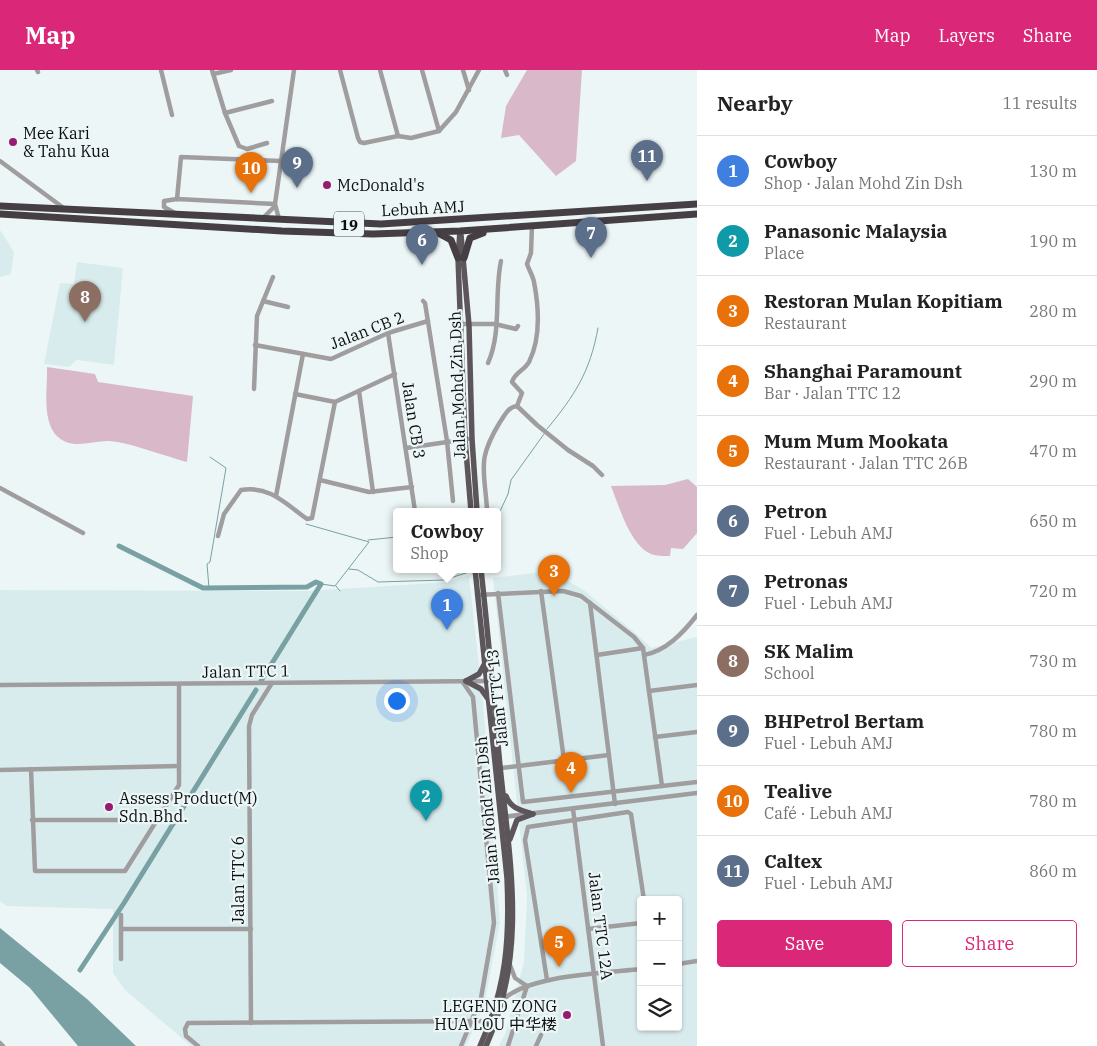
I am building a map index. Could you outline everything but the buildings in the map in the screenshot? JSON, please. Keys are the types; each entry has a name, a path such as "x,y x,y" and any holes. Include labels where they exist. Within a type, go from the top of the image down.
{"highway":[{"name":"Lebuh AMJ","path":"0,206 280,221 381,224 697,204"},
{"name":"Lebuh AMJ","path":"0,214 282,231 373,234 460,231 697,214"},
{"path":"381,224 389,228 448,225 456,226 460,231 468,224 497,218"},
{"path":"461,258 467,242 473,235 504,227"},
{"path":"435,232 451,240 461,258"}],"main road":[{"name":"Jalan Mohd Zin Dsh","path":"460,231 477,508"},
{"name":"Jalan Mohd Zin Dsh","path":"465,324 465,439 471,508"},
{"name":"Jalan Mohd Zin Dsh","path":"476,573 481,594 503,789 509,929 505,972 494,1021 480,1046"},
{"name":"Jalan Mohd Zin Dsh","path":"481,573 490,702 509,848 514,911 510,965 502,1000 486,1046"},
{"path":"464,681 479,674 486,660"},
{"path":"464,681 481,689 490,702"},
{"path":"503,789 512,806 534,814"},
{"path":"509,848 514,823 517,820 534,814"}],"street":[{"path":"161,70 172,116"},
{"path":"231,70 213,72 225,113 239,146 247,148 267,143"},
{"path":"280,221 276,204 294,70"},
{"path":"340,70 360,142 398,136 411,138 439,131 449,122 469,91 479,70"},
{"path":"380,70 398,136"},
{"path":"422,70 439,131"},
{"path":"464,70 469,91"},
{"path":"225,113 272,101"},
{"path":"177,199 181,157 281,161"},
{"path":"0,161 66,210"},
{"path":"176,215 166,209 163,203 166,199 276,204"},
{"path":"260,220 271,212 276,204"},
{"path":"517,406 522,393 512,382 516,374 526,368 538,333 535,283 527,264 531,253 532,225"},
{"path":"488,363 492,355 501,261"},
{"path":"254,388 256,316 273,277"},
{"path":"263,301 288,306"},
{"path":"423,301 428,321 447,441 453,502"},
{"name":"Jalan CB 2","path":"255,345 327,359 336,358 388,333 428,321"},
{"path":"465,324 495,324 516,329 518,326"},
{"name":"Jalan CB 3","path":"388,333 415,508"},
{"path":"276,496 303,354"},
{"path":"295,394 334,402 395,374"},
{"path":"358,391 373,492"},
{"path":"218,536 224,514 239,491 258,489 276,496 308,519 312,518 334,402"},
{"path":"517,406 537,425 568,450 593,466 602,475"},
{"path":"487,508 483,469 484,452 506,412 510,408 517,406"},
{"path":"406,448 472,439"},
{"path":"320,480 373,492 412,487"},
{"path":"0,488 83,533"},
{"path":"481,594 541,591 573,592 634,637 642,648 644,655 662,786"},
{"path":"541,591 564,760"},
{"name":"Jalan TTC 13","path":"498,593 521,800 526,803 614,791"},
{"path":"590,604 615,804"},
{"path":"644,655 653,654 669,643 682,633 697,615"},
{"path":"596,655 642,648"},
{"path":"461,1046 473,1021 488,966 494,923 473,698 464,681"},
{"name":"Jalan TTC 1","path":"0,685 490,681"},
{"name":"Jalan TTC 6","path":"251,1023 249,726 252,715 272,683"},
{"path":"31,769 34,868 37,872 125,871 179,785 179,684"},
{"path":"649,691 697,685"},
{"path":"655,737 697,732"},
{"path":"501,768 609,754"},
{"path":"0,770 179,766"},
{"path":"614,791 697,782"},
{"path":"504,817 697,793"},
{"name":"Jalan TTC 12A","path":"573,809 603,1046"},
{"path":"547,980 525,832 528,827 631,814 643,896"},
{"path":"32,820 158,820"},
{"path":"121,959 122,915"},
{"path":"588,930 637,924"},
{"path":"121,929 250,928"},
{"path":"682,963 697,961"},
{"path":"510,965 515,978 527,986"},
{"path":"502,1000 512,992 547,980 637,970"},
{"path":"508,1046 527,986"},
{"path":"198,1046 186,1036 185,1029 188,1023 494,1021"},
{"path":"536,1046 541,1035"},
{"path":"0,1043 3,1046"}],"shaded area":[{"path":"527,70 582,70 576,161 556,176 519,135 501,138 506,106"},
{"path":"0,230 14,252 11,274 0,277"},
{"path":"77,262 123,268 114,365 77,360 69,367 44,364 60,283 74,284"},
{"path":"47,367 95,374 98,382 193,396 187,462 115,442 103,441 76,444 66,442 57,437 48,419 46,397"},
{"path":"688,479 697,487 697,533 683,549 671,548 670,556 654,555 646,551 632,536 611,486 665,485"},
{"path":"550,571 585,591 651,648 697,637 697,1046 499,1046 505,1034 524,962 527,897 493,578"},
{"path":"469,576 483,701 500,922 484,1006 466,1046 191,1046 125,990 113,973 113,909 7,906 0,901 0,590 306,591 452,582 460,577"}],"water":[{"path":"0,928 87,999 136,1046 78,1046 30,988 0,963"}],"waterway":[{"path":"547,429 566,405 580,382 591,358 598,328"},
{"path":"501,509 508,494 511,480 544,434"},
{"path":"209,588 207,564 210,562 226,468 210,457"},
{"path":"306,524 369,542 335,586 321,584"},
{"path":"368,540 393,537"},
{"path":"119,546 203,588 307,587 316,582 321,584 261,681"},
{"path":"349,569 358,570 378,582 444,580 466,573"},
{"path":"336,586 340,591"},
{"path":"80,970 124,903 256,690"}],"place":[{"name":"Mee Kari & Tahu Kua","path":"13,142"},
{"name":"Caltex","path":"647,181"},
{"name":"McDonald's","path":"327,185"},
{"name":"BHPetrol Bertam","path":"297,188"},
{"name":"Tealive","path":"251,193"},
{"name":"Petronas","path":"591,258"},
{"name":"Petron","path":"422,265"},
{"name":"SK Malim","path":"85,322"},
{"name":"Restoran Mulan Kopitiam","path":"554,596"},
{"name":"Cowboy","path":"447,630"},
{"name":"Shanghai Paramount","path":"571,793"},
{"name":"Assess Product(M) Sdn.Bhd.","path":"109,807"},
{"name":"Panasonic Malaysia","path":"426,821"},
{"name":"Mum Mum Mookata","path":"559,967"},
{"name":"LEGEND ZONG HUA LOU 中华楼","path":"567,1015"}]}
